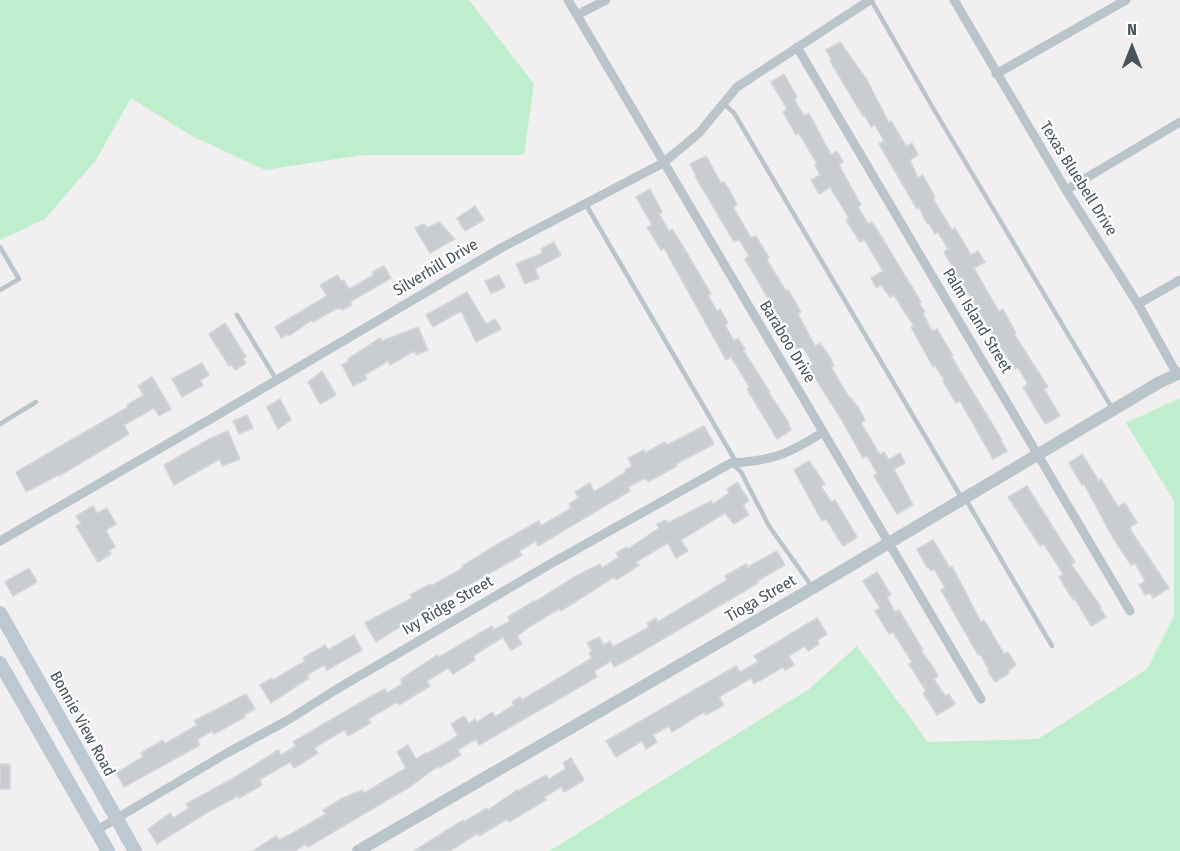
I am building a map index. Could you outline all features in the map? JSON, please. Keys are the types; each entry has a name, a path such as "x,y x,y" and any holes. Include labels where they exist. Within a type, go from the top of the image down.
{"main road":[{"name":"Bonnie View Road","path":"0,613 135,851"},
{"path":"0,663 108,851"}],"street":[{"name":"Baraboo Drive","path":"568,0 981,699"},
{"path":"577,15 606,0"},
{"name":"Silverhill Drive","path":"0,541 501,248 663,163 699,133 737,87 870,0"},
{"name":"Texas Bluebell Drive","path":"954,0 996,74 1178,373"},
{"path":"996,74 1126,0"},
{"name":"Palm Island Street","path":"797,47 1131,611"},
{"path":"1066,190 1180,122"},
{"path":"1138,304 1180,280"},
{"name":"Tioga Street","path":"357,851 813,588 1178,373"},
{"name":"Ivy Ridge Street","path":"97,830 552,563 733,463 781,456 823,432"}],"lane":[{"path":"870,0 1114,410"},
{"path":"723,104 734,113 1052,646"},
{"path":"585,203 733,463 741,472 769,526 813,588"},
{"path":"0,247 19,279 0,290"},
{"path":"237,315 277,380"},
{"path":"0,424 36,402"}],"green space":[{"path":"0,0 469,0 534,84 524,155 362,155 265,170 192,136 131,98 96,160 45,219 0,240"},
{"path":"1180,398 1180,851 549,851 808,690 857,646 928,742 1038,739 1147,669 1174,616 1174,501 1126,423"}],"building":[{"path":"840,42 867,80 889,123 891,121 906,146 912,143 918,155 910,160 918,178 923,175 935,197 933,199 952,230 955,228 971,255 978,251 985,262 974,268 999,312 1003,309 1016,333 1014,334 1048,387 1044,389 1060,416 1045,424 1023,387 1028,384 1018,367 1015,369 998,343 944,252 948,249 938,232 935,234 919,207 917,209 879,144 884,141 875,125 871,127 863,116 830,61 832,60 826,50"},
{"path":"784,74 797,97 794,99 804,116 809,113 831,155 837,151 843,162 839,165 861,205 858,207 868,224 872,222 881,236 921,302 919,303 925,312 923,314 932,331 937,329 1002,440 1007,451 993,459 960,401 956,403 935,365 933,367 911,327 914,326 894,295 890,297 881,285 876,288 871,278 883,271 864,239 860,242 846,220 849,218 830,187 819,194 811,180 820,175 815,165 817,164 799,133 796,135 783,112 787,109 771,82"},
{"path":"706,156 721,183 724,182 730,191 737,205 733,207 751,238 756,236 769,258 767,260 796,303 801,312 798,314 815,346 820,343 830,357 834,366 831,367 850,399 858,407 865,420 861,423 880,455 884,452 889,460 900,453 905,463 894,469 913,505 897,514 874,476 877,473 867,456 863,458 808,367 813,364 803,347 798,350 745,259 749,256 739,239 734,242 695,176 690,164"},
{"path":"650,189 662,212 659,214 669,231 672,229 684,248 711,294 708,295 717,311 720,309 728,323 725,325 734,341 738,338 745,349 743,350 787,420 791,430 777,439 731,357 726,360 664,248 661,250 647,227 652,225 636,197"},
{"path":"475,206 484,220 465,231 457,218"},
{"path":"439,222 455,239 430,253 415,228 424,224 427,228"},
{"path":"554,242 561,255 535,269 539,278 525,284 516,264 543,253 541,249"},
{"path":"384,266 391,278 350,302 352,305 342,310 340,308 334,310 313,322 312,320 289,336 288,334 281,338 275,327 327,296 320,285 338,275 349,289 374,275 372,272"},
{"path":"499,275 505,287 491,294 485,281"},
{"path":"467,292 486,324 495,319 501,329 476,342 461,311 433,327 426,315"},
{"path":"225,323 246,357 243,359 246,363 235,370 232,365 229,366 209,334"},
{"path":"418,327 428,350 416,355 414,351 390,365 388,361 365,375 367,379 353,386 342,365 349,361 348,359 380,338 382,341"},
{"path":"202,363 209,375 200,380 203,385 182,397 172,379"},
{"path":"322,371 336,395 320,404 308,382"},
{"path":"152,377 171,409 159,416 154,408 124,425 129,434 59,476 26,492 16,472 128,407 127,405 144,395 138,386"},
{"path":"280,399 291,420 278,429 267,407"},
{"path":"247,415 253,428 239,434 233,421"},
{"path":"704,426 714,444 648,482 646,478 628,487 630,491 538,546 536,541 519,551 522,555 440,601 441,603 431,609 430,607 376,642 365,623 412,598 410,595 463,568 462,566 503,541 539,521 541,526 571,508 569,504 579,498 575,492 590,483 594,492 626,472 625,470 632,466 628,458 644,450 645,453 665,442 667,445"},
{"path":"228,431 240,459 222,466 220,459 174,485 164,465"},
{"path":"1082,454 1118,507 1125,503 1137,523 1130,529 1169,588 1153,598 1150,593 1145,595 1139,585 1145,581 1135,563 1131,565 1113,538 1084,484 1082,485 1069,463"},
{"path":"809,461 825,484 821,486 831,502 835,500 857,537 843,546 826,519 822,521 794,470"},
{"path":"737,482 749,501 743,505 749,515 734,524 725,513 681,540 688,551 676,558 668,543 636,562 639,565 616,580 614,577 561,611 559,609 529,627 517,636 522,644 511,650 503,637 473,656 475,660 453,674 448,668 427,681 430,686 399,705 397,702 368,719 371,723 348,736 344,730 314,748 318,753 294,768 290,762 259,780 262,785 206,813 157,844 148,829 170,813 173,818 189,808 186,804 239,775 278,750 281,755 296,746 293,742 368,698 385,689 387,693 402,684 401,679 437,655 439,657 492,626 494,630 510,621 508,617 576,576 600,564 602,568 619,557 616,553 627,547 628,549 659,528 657,524 666,520 668,523 711,501 713,504 729,493 727,489"},
{"path":"1027,486 1075,562 1071,564 1106,617 1091,626 1059,577 1063,574 1044,544 1040,546 1008,497"},
{"path":"93,506 97,513 107,508 116,524 106,530 115,547 109,551 111,554 98,562 76,526 81,523 76,516"},
{"path":"933,540 950,568 952,566 981,622 984,620 1004,654 1008,652 1016,665 1008,671 1009,673 995,682 941,590 945,588 934,569 931,571 929,567 927,568 917,549"},
{"path":"777,551 785,565 757,581 758,583 614,667 611,661 594,671 597,677 479,745 476,739 458,750 461,755 439,768 438,766 411,786 308,847 306,844 295,851 253,851 276,836 279,840 326,814 323,810 343,798 362,790 364,793 406,768 397,752 408,745 416,759 426,754 458,736 451,724 464,716 469,723 475,719 477,722 492,712 495,717 514,705 512,702 520,697 522,700 592,658 589,653 592,651 587,643 599,637 604,645 610,641 613,647 649,627 647,623 656,618 658,622 727,580 725,576 746,564 748,567"},
{"path":"29,568 37,582 13,596 5,582"},
{"path":"877,572 891,595 887,597 895,612 899,610 923,650 921,651 938,676 934,679 945,696 949,694 955,704 937,715 923,693 926,691 909,664 912,662 893,632 889,634 875,611 880,608 863,581"},
{"path":"817,618 827,634 817,640 819,644 808,651 805,646 789,656 794,665 785,670 783,667 754,684 751,678 719,697 724,705 706,715 704,712 672,732 669,726 653,735 657,742 646,749 642,741 616,757 606,741 736,666 740,672 758,662 754,656"},
{"path":"354,635 362,650 327,670 324,665 307,675 309,678 271,703 260,685 305,661 303,658 325,645 328,650"},
{"path":"246,694 255,709 244,715 245,717 214,734 212,731 197,740 200,745 124,787 116,773 143,757 141,753 163,740 165,744 197,725 194,721"},
{"path":"571,758 584,780 564,792 561,787 544,797 546,800 509,822 507,819 479,836 478,833 450,851 414,851 463,820 464,822 487,808 488,810 517,790 546,775 549,779 566,769 563,763"},
{"path":"0,764 10,764 10,789 0,789"}]}
